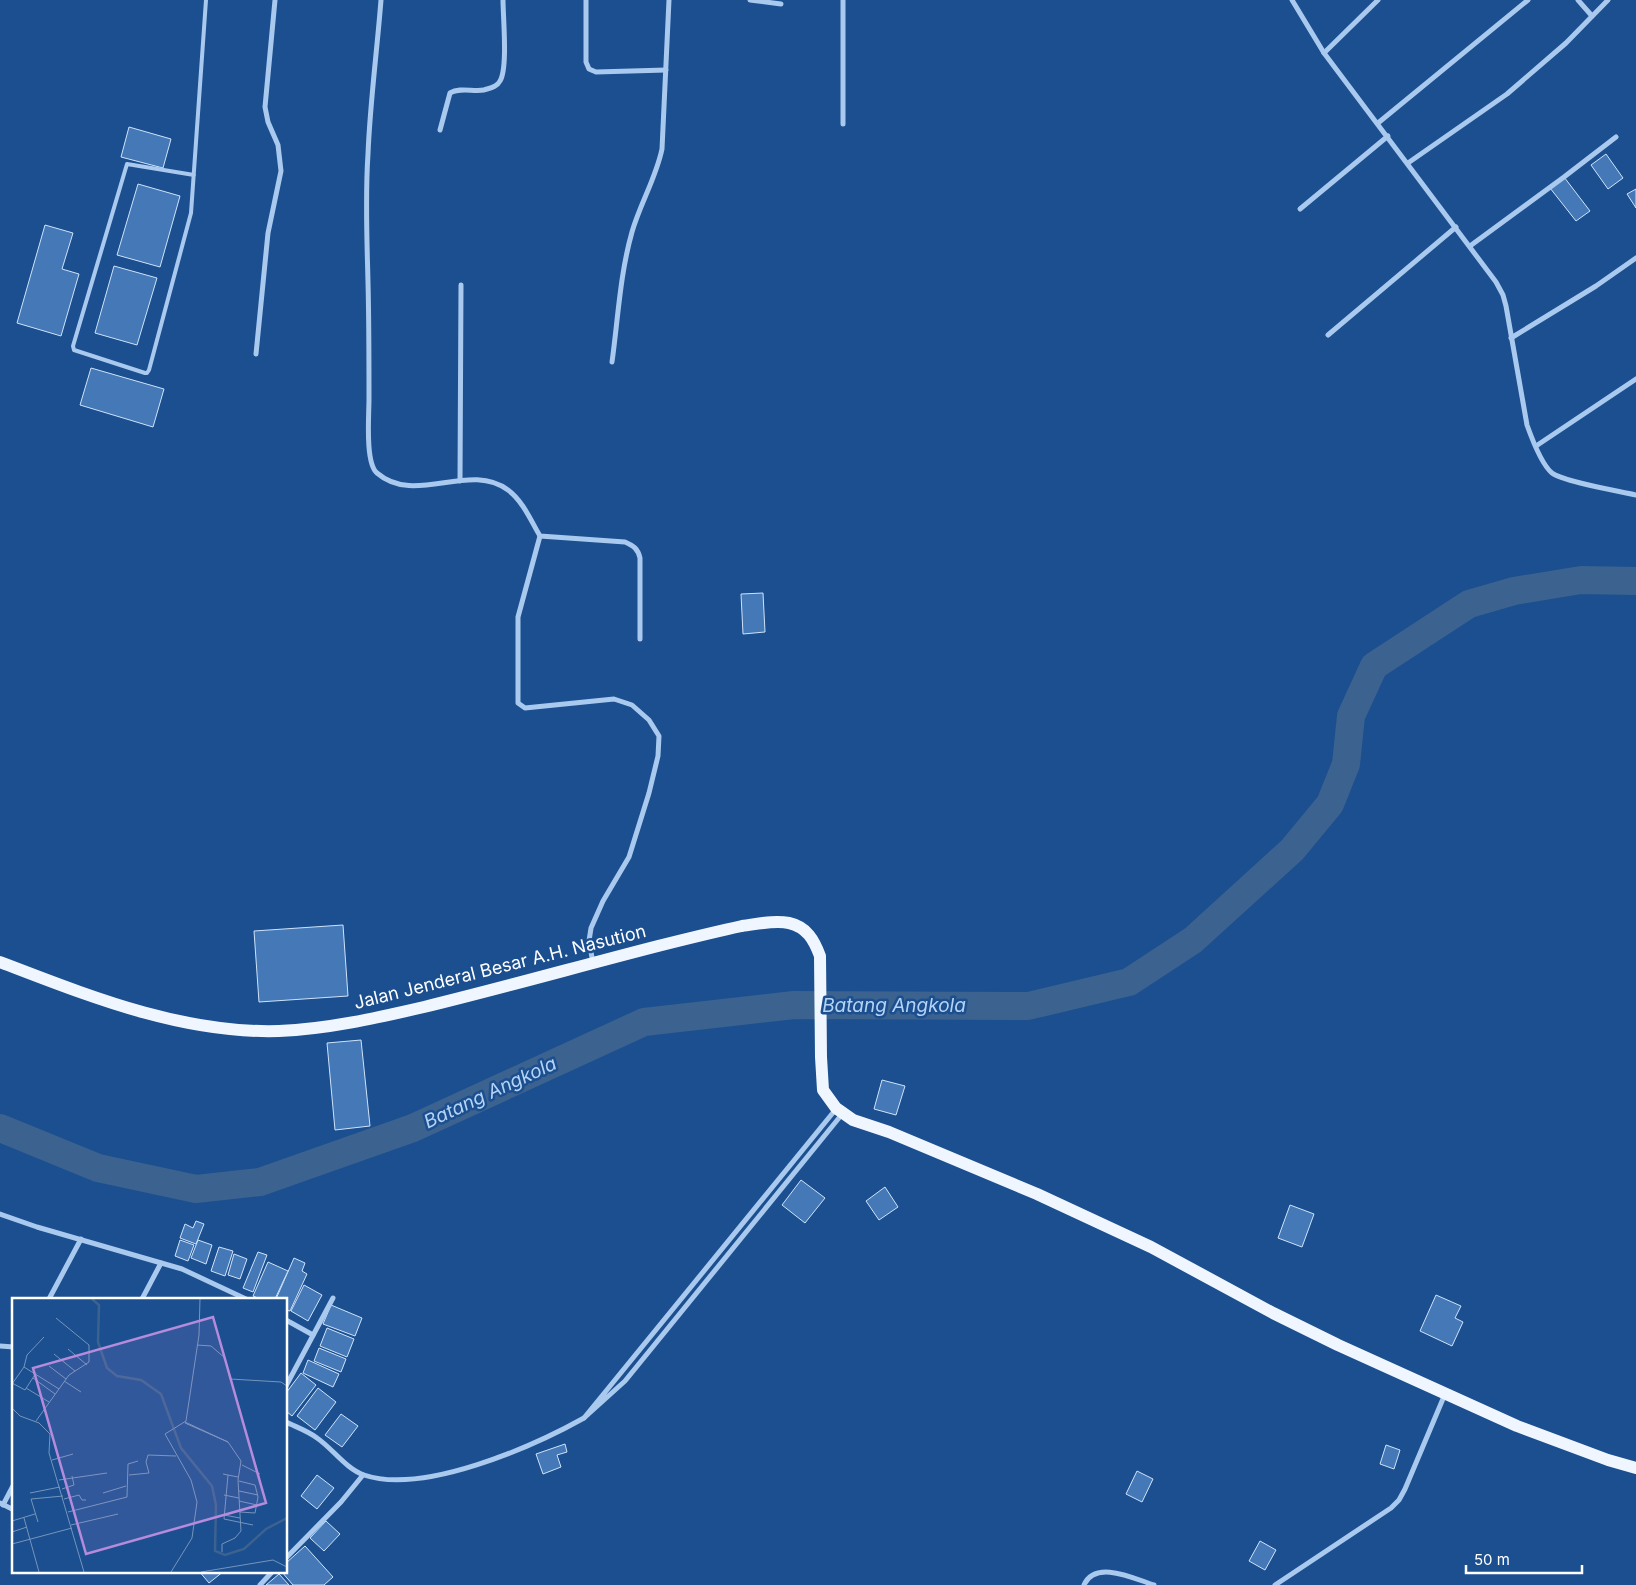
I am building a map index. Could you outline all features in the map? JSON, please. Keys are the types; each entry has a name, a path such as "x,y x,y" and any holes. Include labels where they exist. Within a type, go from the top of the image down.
{"main road":[{"name":"Jalan Jenderal Besar A.H. Nasution","path":"0,962 73,990 170,1020 223,1028 279,1031 357,1022 475,995 712,932 769,922 791,923 805,930 814,941 820,956 823,1090 840,1110"},
{"path":"840,1110 853,1120 924,1147 1072,1210 1151,1247 1273,1313 1517,1426 1608,1460 1636,1468"}],"street":[{"path":"256,354 268,233 280,171 278,144 268,122 265,107 275,0"},
{"path":"382,0 368,153 366,201 371,460 377,473 401,484 412,486 481,480 508,490 522,504 540,536 518,617 518,703 525,708 614,699 632,705 649,720 659,736 658,756 629,857 603,901 591,928 589,941 593,963"},
{"path":"440,130 450,93 457,90 481,90 494,87 501,80 504,63 503,0"},
{"path":"586,0 586,62 589,69 596,72 666,70"},
{"path":"612,362 627,251 633,230 658,166 662,149 668,0"},
{"path":"750,0 781,4"},
{"path":"843,0 843,124"},
{"path":"1292,0 1324,53 1496,282 1503,295 1527,425 1547,469 1555,475 1636,495"},
{"path":"1324,53 1378,0"},
{"path":"1378,123 1528,0"},
{"path":"1578,0 1592,16"},
{"path":"1408,163 1507,94 1566,43 1608,0"},
{"path":"1300,209 1388,136"},
{"path":"1470,246 1616,137"},
{"path":"1328,335 1456,227"},
{"path":"1511,338 1596,286 1636,258"},
{"path":"460,481 461,285"},
{"path":"1536,446 1636,379"},
{"path":"540,536 625,542 634,546 640,558 640,639"},
{"path":"288,1423 317,1438 340,1460 363,1475 399,1481 473,1466 557,1433 584,1418 840,1110"},
{"path":"0,1215 182,1269 238,1297"},
{"path":"50,1298 80,1239"},
{"path":"143,1298 162,1263"},
{"path":"288,1382 333,1298"},
{"path":"288,1321 313,1335"},
{"path":"1275,1585 1391,1508 1399,1500 1446,1394"},
{"path":"288,1556 341,1502 363,1475"},
{"path":"2,1504 12,1487"},
{"path":"1084,1585 1086,1580 1096,1573 1111,1571 1154,1585"},
{"path":"260,1585 272,1572"}],"lane":[{"path":"194,175 127,164 73,346 74,350 145,373 148,372 190,221 194,175 206,0"}],"building":[{"path":"129,127 171,139 163,168 121,157"},
{"path":"1606,154 1623,178 1608,189 1591,165"},
{"path":"1564,177 1590,211 1576,221 1550,188"},
{"path":"138,184 180,196 160,267 117,255"},
{"path":"1636,189 1636,208 1627,194"},
{"path":"45,225 73,233 62,269 79,274 61,336 17,323"},
{"path":"114,266 157,278 137,345 95,333"},
{"path":"91,368 164,389 153,427 80,405"},
{"path":"763,593 765,632 743,634 741,594"},
{"path":"343,925 348,996 259,1002 254,931"},
{"path":"361,1040 370,1126 335,1130 327,1043"},
{"path":"882,1080 905,1086 896,1115 874,1109"},
{"path":"801,1180 825,1198 805,1223 782,1205"},
{"path":"885,1187 898,1207 879,1220 866,1201"},
{"path":"1290,1205 1314,1214 1302,1247 1278,1238"},
{"path":"196,1221 204,1224 196,1244 180,1238 185,1224 193,1228"},
{"path":"180,1240 194,1245 188,1261 175,1256"},
{"path":"198,1240 212,1245 206,1264 191,1258"},
{"path":"219,1247 233,1251 225,1276 211,1271"},
{"path":"258,1252 267,1255 253,1292 243,1288"},
{"path":"234,1254 247,1259 240,1279 228,1275"},
{"path":"294,1258 305,1263 302,1271 307,1274 290,1311 288,1310 288,1298 276,1298"},
{"path":"268,1262 288,1271 275,1298 258,1298 253,1296"},
{"path":"304,1285 322,1295 308,1321 291,1311"},
{"path":"1436,1295 1461,1306 1455,1318 1463,1322 1452,1346 1420,1331"},
{"path":"331,1305 362,1318 355,1336 323,1324"},
{"path":"327,1328 354,1339 347,1357 320,1346"},
{"path":"319,1348 346,1359 341,1372 314,1361"},
{"path":"308,1360 339,1374 333,1387 303,1373"},
{"path":"301,1373 316,1385 292,1416 288,1413 288,1390"},
{"path":"318,1388 336,1402 315,1430 297,1416"},
{"path":"341,1414 358,1426 342,1447 325,1435"},
{"path":"565,1444 567,1452 557,1455 561,1467 543,1474 536,1454"},
{"path":"1386,1445 1400,1450 1394,1469 1380,1464"},
{"path":"1137,1471 1153,1479 1142,1502 1126,1494"},
{"path":"317,1475 334,1488 317,1509 301,1496"},
{"path":"326,1521 340,1534 324,1551 310,1538"},
{"path":"1260,1541 1276,1550 1265,1570 1249,1561"},
{"path":"305,1546 333,1577 324,1585 293,1585 282,1572 288,1572 288,1561"},
{"path":"200,1572 223,1572 209,1583"},
{"path":"279,1574 289,1585 266,1585"}],"waterway":[{"name":"Batang Angkola","path":"0,1128 98,1168 196,1189 260,1182 413,1128 644,1022 794,1005 1028,1006 1129,982 1193,940 1292,850 1330,804 1346,764 1351,716 1374,666 1469,604 1514,591 1581,580 1636,581"}]}
